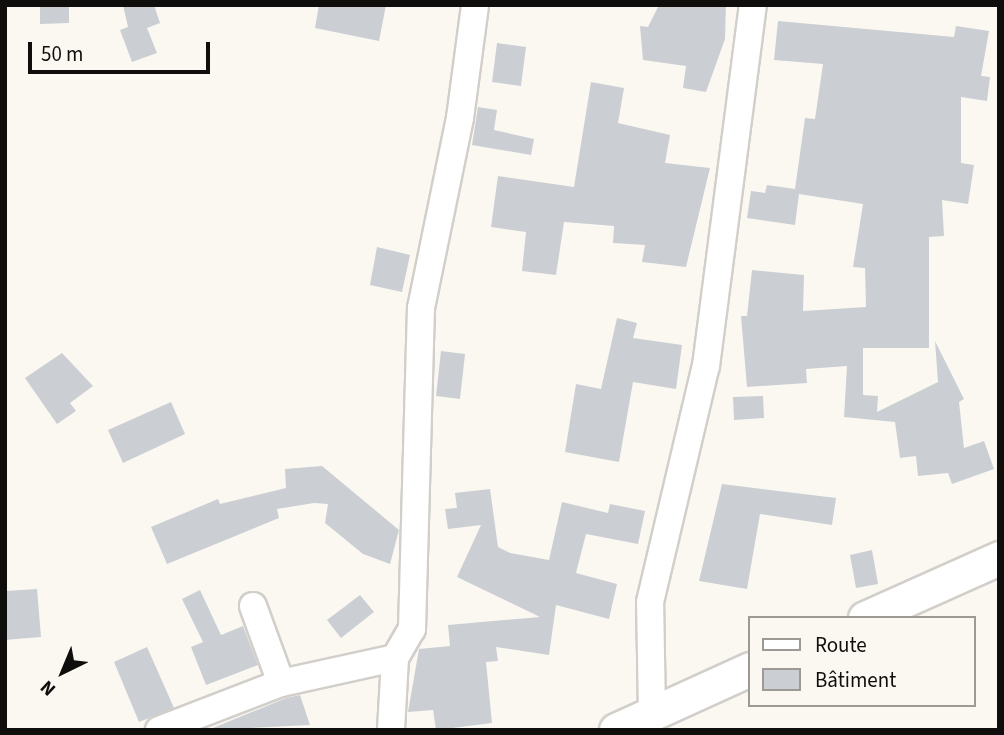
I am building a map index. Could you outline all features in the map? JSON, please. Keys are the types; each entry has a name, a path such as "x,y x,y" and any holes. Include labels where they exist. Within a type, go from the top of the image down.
{"street":[{"path":"391,730 394,658 412,629 421,309 460,118 475,5"},
{"path":"652,713 650,602 706,366 753,5"},
{"path":"869,616 999,558"},
{"path":"253,606 281,683"},
{"path":"159,730 281,683 394,658"},
{"path":"616,730 748,670"}],"building":[{"path":"40,5 69,5 69,23 40,24"},
{"path":"123,5 154,5 160,23 147,28 157,53 132,62 120,30 128,27"},
{"path":"319,5 386,5 379,41 315,28"},
{"path":"659,5 726,5 725,39 706,92 683,88 686,66 643,60 640,26 648,27"},
{"path":"778,21 954,37 956,26 989,31 981,76 990,77 987,101 961,97 961,163 974,165 968,204 942,200 944,236 929,237 929,348 863,348 863,395 878,396 877,412 938,382 935,341 964,399 959,402 964,448 984,441 994,469 952,484 948,473 918,476 916,456 900,458 895,422 844,417 847,366 806,369 807,383 747,387 741,316 747,316 752,270 804,275 803,311 866,307 865,268 853,267 863,204 799,194 795,225 747,218 751,191 765,193 767,185 795,189 805,118 815,119 823,64 774,60"},
{"path":"497,43 526,47 521,86 492,82"},
{"path":"591,82 624,88 618,123 670,135 665,163 710,168 686,267 642,262 645,245 613,243 614,226 564,222 556,275 522,271 526,232 491,227 498,176 574,187"},
{"path":"478,107 497,110 494,130 534,139 531,155 472,145"},
{"path":"377,247 410,255 402,292 370,285"},
{"path":"617,318 637,323 633,338 682,345 676,389 633,382 619,462 565,452 576,384 601,389"},
{"path":"441,351 465,354 460,399 436,396"},
{"path":"62,353 93,386 70,403 76,411 57,424 25,378"},
{"path":"763,396 764,418 734,420 733,397"},
{"path":"171,402 185,434 123,463 108,430"},
{"path":"322,466 399,530 390,564 363,554 325,523 328,504 314,503 277,509 279,518 167,564 151,527 218,499 220,504 286,488 285,469"},
{"path":"722,484 836,498 832,525 760,514 747,589 699,581"},
{"path":"490,489 498,547 510,553 549,560 562,502 608,513 610,504 645,511 638,544 586,534 576,573 617,584 609,619 556,605 549,655 496,647 498,661 486,662 492,723 436,730 433,710 408,712 419,649 450,646 448,625 540,617 457,577 481,525 448,529 445,509 457,508 455,493"},
{"path":"872,550 878,584 856,588 850,555"},
{"path":"37,589 41,637 5,640 5,591"},
{"path":"200,590 221,635 243,626 258,665 206,685 191,647 203,642 182,599"},
{"path":"360,595 374,612 341,638 327,620"},
{"path":"147,647 174,708 139,722 114,662"},
{"path":"300,695 310,725 208,730 286,698"}]}
